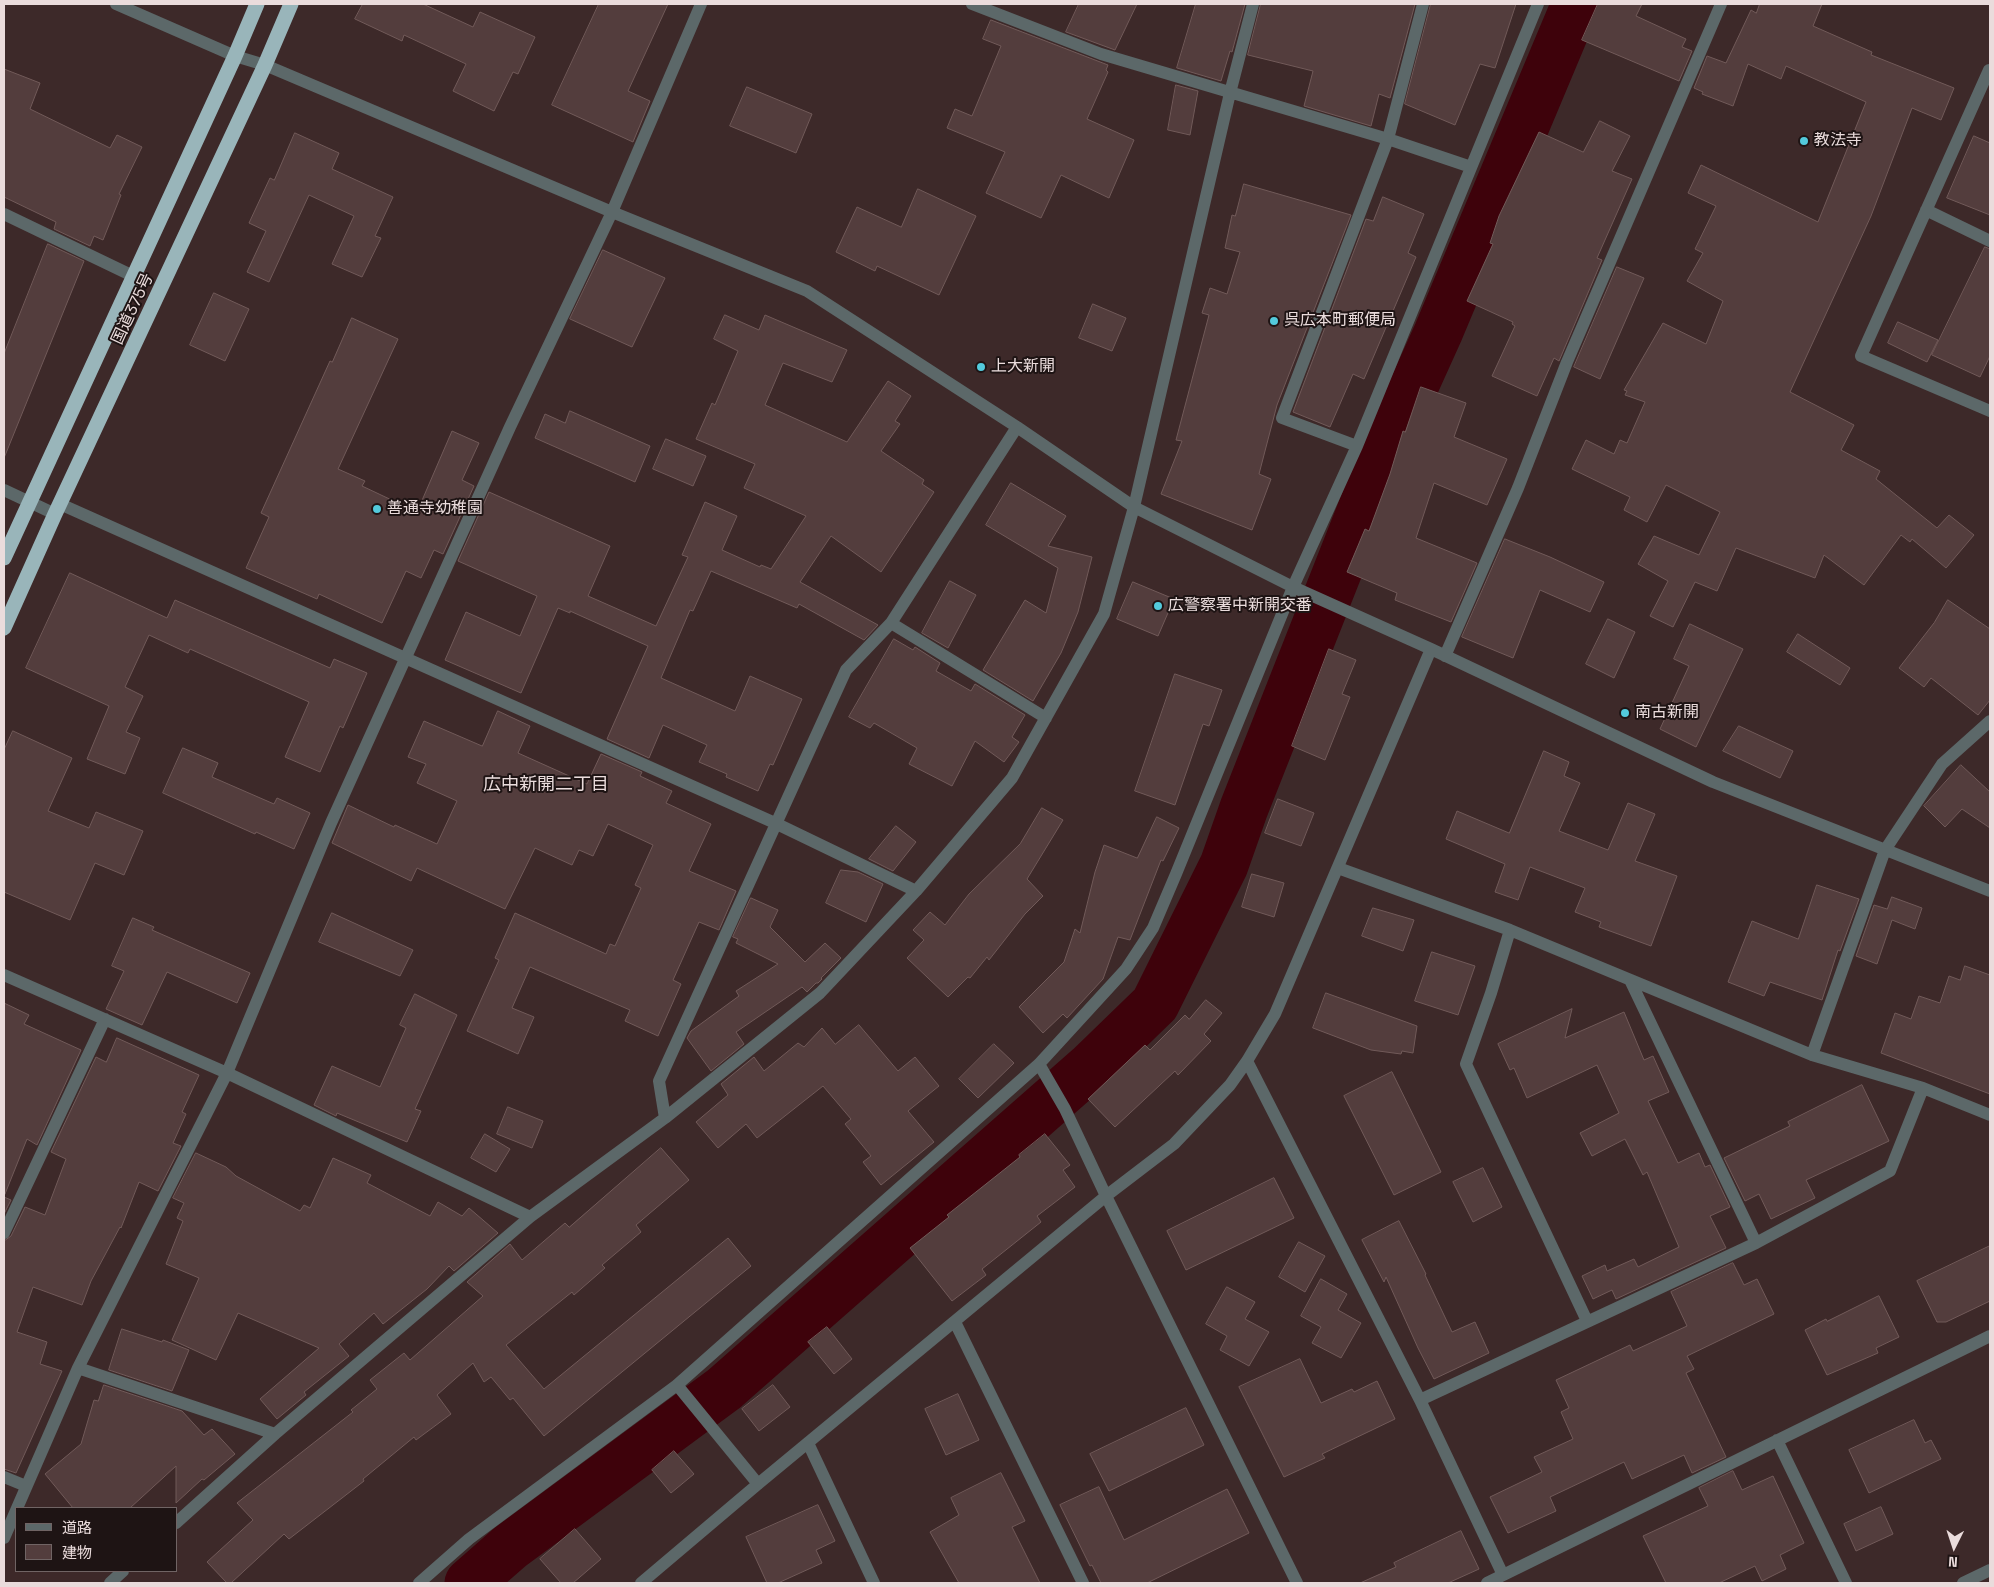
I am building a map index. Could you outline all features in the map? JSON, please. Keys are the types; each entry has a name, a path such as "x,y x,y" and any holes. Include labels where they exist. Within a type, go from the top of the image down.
{"highway":[{"name":"国道375号","path":"4,558 235,56 257,4"},
{"name":"国道375号","path":"4,628 265,66 291,4"}],"street":[{"path":"116,4 235,56 265,66 612,212 807,291 1017,427 1134,507 1293,588 1445,656 1713,782 1990,891"},
{"path":"17,1507 78,1368 227,1073 331,823 510,427 612,212 701,4"},
{"path":"972,4 1101,54 1388,139 1471,166"},
{"path":"178,1521 275,1434 530,1217 665,1118 820,993 916,891 1012,778 1104,614 1134,507 1230,93 1253,4"},
{"path":"1358,446 1282,418 1388,139 1424,4"},
{"path":"419,1583 469,1539 677,1385 1039,1064 1126,969 1153,928 1229,748 1293,588 1358,446 1538,4"},
{"path":"1445,656 1518,488 1567,362 1721,4"},
{"path":"1990,71 1861,356 1990,411"},
{"path":"1926,210 1990,241"},
{"path":"4,214 133,276"},
{"path":"665,1118 660,1081 775,823 846,670 891,623 1017,427"},
{"path":"4,490 30,502 58,509 406,658 775,823 916,891"},
{"path":"891,623 1046,718"},
{"path":"641,1583 1106,1196 1174,1144 1230,1086 1275,1014 1431,650"},
{"path":"1812,1055 1885,850 1942,764 1990,721"},
{"path":"1338,868 1510,930 1812,1055 1924,1088 1990,1115"},
{"path":"1510,930 1491,993 1466,1064 1587,1321"},
{"path":"4,975 227,1073 530,1217"},
{"path":"1630,980 1756,1243"},
{"path":"4,1233 105,1018"},
{"path":"1247,1061 1420,1400 1503,1576"},
{"path":"1039,1064 1065,1109 1297,1583"},
{"path":"1420,1400 1756,1243 1890,1171 1924,1088"},
{"path":"955,1322 1083,1583"},
{"path":"1487,1583 1990,1336"},
{"path":"78,1368 275,1434"},
{"path":"677,1385 758,1484"},
{"path":"1778,1440 1846,1583"},
{"path":"808,1443 874,1583"},
{"path":"4,1477 26,1486"},
{"path":"4,1538 15,1512"},
{"path":"1963,1583 1990,1570"},
{"path":"110,1583 122,1572"}],"building":[{"path":"363,4 423,4 473,27 480,12 535,37 518,74 513,72 494,111 453,91 466,64 404,35 402,41 355,19"},
{"path":"599,4 668,4 628,91 650,101 633,142 552,105"},
{"path":"1079,4 1137,4 1115,50 1066,32"},
{"path":"1196,4 1245,4 1232,52 1230,51 1221,81 1177,68"},
{"path":"1261,4 1415,4 1390,98 1379,94 1371,126 1304,106 1313,71 1248,55"},
{"path":"1431,4 1516,4 1495,68 1480,64 1455,125 1405,104"},
{"path":"1598,4 1642,4 1636,16 1686,39 1682,47 1692,51 1679,81 1582,40"},
{"path":"1760,4 1822,4 1813,26 1872,52 1871,55 1954,88 1941,120 1912,108 1871,216 1790,392 1854,425 1841,450 1880,471 1876,479 1937,528 1949,515 1974,535 1946,568 1912,539 1910,542 1901,535 1864,585 1824,555 1815,578 1736,548 1717,591 1695,582 1673,627 1650,616 1668,581 1638,564 1654,536 1699,555 1720,512 1666,485 1647,522 1624,510 1630,497 1572,469 1586,440 1614,454 1620,440 1627,443 1645,402 1625,395 1627,391 1624,390 1663,323 1706,344 1723,301 1687,281 1703,253 1695,249 1716,206 1688,193 1701,165 1818,222 1866,102 1786,66 1781,79 1748,64 1733,106 1702,94 1703,92 1694,88 1707,56 1726,63 1751,10 1756,13"},
{"path":"991,20 1108,65 1106,70 1108,72 1087,119 1134,140 1109,198 1061,175 1041,218 986,193 1005,152 947,128 955,109 972,116 1001,46 983,39"},
{"path":"4,69 40,83 30,109 110,148 117,135 142,147 119,194 121,195 103,240 94,236 90,246 54,229 56,222 4,197"},
{"path":"1176,85 1198,91 1190,135 1168,130"},
{"path":"747,87 812,114 796,153 730,126"},
{"path":"1600,121 1630,136 1612,171 1632,179 1597,258 1602,260 1559,361 1554,358 1537,396 1492,376 1515,326 1512,324 1513,322 1467,301 1493,244 1490,243 1499,216 1539,132 1583,152"},
{"path":"295,133 339,153 332,169 393,197 375,236 381,238 362,277 332,264 354,216 309,195 269,282 247,272 266,231 249,223 270,178 274,180"},
{"path":"1974,136 1990,143 1990,215 1947,198"},
{"path":"1244,184 1351,215 1277,405 1259,474 1271,479 1252,530 1161,494 1182,441 1176,440 1209,315 1202,313 1210,288 1227,294 1240,252 1225,248 1232,215 1235,216"},
{"path":"918,189 976,216 939,295 877,266 875,271 836,252 857,207 901,227"},
{"path":"1383,197 1424,214 1408,253 1416,257 1364,379 1353,374 1330,427 1293,412 1366,219 1373,221"},
{"path":"48,244 84,261 4,458 4,354"},
{"path":"1985,247 1990,249 1990,356 1980,377 1932,355"},
{"path":"603,250 665,278 632,347 570,319"},
{"path":"1617,267 1644,278 1600,379 1574,367"},
{"path":"214,293 249,309 225,361 190,345"},
{"path":"1093,304 1126,318 1112,351 1079,338"},
{"path":"725,315 759,330 765,315 847,350 832,382 783,363 765,405 847,442 888,381 911,396 895,421 900,424 881,451 924,480 922,484 934,492 881,572 831,536 800,582 878,625 864,640 799,604 797,608 711,571 693,611 690,610 661,678 735,711 750,676 802,699 773,765 770,764 758,791 726,777 727,774 699,762 707,745 663,725 649,758 607,739 648,646 570,611 570,613 558,608 521,693 445,660 466,612 520,636 537,596 458,561 489,492 610,546 588,596 656,626 688,557 682,555 705,502 737,516 722,550 760,567 761,565 771,569 806,516 744,488 755,464 696,439 712,403 715,405 738,351 714,339"},
{"path":"352,318 398,339 338,469 365,481 362,486 417,512 452,431 479,443 462,480 474,486 443,554 434,550 421,578 406,571 382,623 319,594 317,599 246,568 269,517 261,513 330,361 332,362"},
{"path":"1898,322 1938,340 1927,362 1888,343"},
{"path":"1421,387 1466,403 1454,437 1507,459 1487,505 1434,483 1416,538 1477,563 1451,622 1395,600 1397,593 1347,572 1365,529 1369,531 1390,474 1403,431 1405,432"},
{"path":"570,411 650,446 635,482 535,438 545,414 565,423"},
{"path":"666,439 706,456 693,486 653,469"},
{"path":"1011,483 1066,516 1048,546 1092,557 1078,612 1061,653 1033,701 983,670 1025,600 1046,613 1058,568 986,525"},
{"path":"1505,539 1604,582 1590,612 1540,590 1513,658 1462,637"},
{"path":"70,573 167,618 175,600 330,668 334,659 367,673 343,728 340,726 320,772 285,757 309,702 190,649 188,653 149,635 125,687 143,696 126,732 140,738 125,774 87,759 109,706 26,668"},
{"path":"950,581 976,595 948,648 922,633"},
{"path":"1133,582 1174,599 1158,636 1117,619"},
{"path":"1948,600 1990,629 1990,700 1978,715 1931,678 1924,687 1899,668 1934,623"},
{"path":"1608,619 1635,632 1614,678 1586,664"},
{"path":"1690,624 1743,649 1696,747 1660,729 1689,666 1674,659"},
{"path":"1798,634 1850,668 1840,685 1787,652"},
{"path":"894,639 913,650 915,647 940,663 936,671 971,691 975,684 1025,715 1012,737 1019,742 1004,762 975,741 952,786 909,764 917,748 874,723 870,728 849,717"},
{"path":"1329,649 1356,660 1342,694 1350,697 1325,760 1292,746"},
{"path":"1175,674 1222,690 1209,726 1203,724 1175,805 1135,791"},
{"path":"498,711 530,726 518,753 587,784 601,754 642,772 640,776 672,791 666,803 711,824 689,871 736,891 719,930 699,922 673,980 681,984 658,1036 625,1021 630,1010 530,967 512,1008 534,1017 518,1054 467,1031 499,960 495,958 515,913 606,954 610,944 615,946 641,888 635,885 653,845 608,824 593,856 579,850 572,865 535,848 505,909 417,868 411,881 332,843 348,805 394,827 395,825 437,844 457,801 417,783 426,764 408,757 424,721 482,746"},
{"path":"1739,726 1793,751 1780,778 1723,751"},
{"path":"13,731 72,758 48,811 89,828 96,812 143,831 124,875 95,863 70,920 4,892 4,750"},
{"path":"183,748 218,763 212,777 274,804 277,798 310,813 294,849 256,832 255,834 163,793"},
{"path":"1544,751 1569,762 1564,776 1580,783 1559,831 1608,850 1628,803 1655,814 1635,861 1677,876 1651,946 1599,927 1601,922 1575,912 1585,888 1530,867 1518,900 1495,892 1505,864 1446,839 1457,811 1509,833"},
{"path":"1961,765 1990,792 1990,828 1962,809 1945,827 1924,806"},
{"path":"1278,799 1314,813 1301,846 1265,833"},
{"path":"1042,808 1063,820 1027,879 1043,896 1025,914 989,960 987,957 970,978 968,977 948,997 907,958 924,940 913,930 930,912 945,925 969,894 1020,844"},
{"path":"1157,817 1179,828 1163,861 1161,860 1130,940 1118,937 1103,979 1067,1018 1063,1014 1043,1033 1019,1007 1064,962 1075,929 1080,933 1095,872 1104,845 1137,858"},
{"path":"896,826 916,842 893,871 869,859"},
{"path":"841,870 858,872 883,884 866,922 826,903"},
{"path":"1252,874 1284,883 1274,917 1242,907"},
{"path":"1817,885 1859,899 1840,951 1838,950 1822,1000 1770,982 1764,996 1728,982 1752,921 1798,939"},
{"path":"1892,897 1922,908 1915,929 1892,920 1877,964 1856,956 1874,905 1887,909"},
{"path":"751,898 778,910 770,927 805,962 825,943 841,958 807,992 802,987 736,1032 744,1044 711,1071 687,1038 691,1031 739,996 736,991 778,964 736,943 738,939 733,937"},
{"path":"1373,908 1414,920 1403,951 1362,936"},
{"path":"332,913 413,950 400,976 319,942"},
{"path":"133,918 154,927 152,930 250,973 237,1003 167,972 142,1025 106,1009 124,971 112,966"},
{"path":"1432,952 1475,966 1458,1015 1415,1001"},
{"path":"1965,966 1990,975 1990,1094 1881,1053 1895,1013 1911,1019 1919,996 1940,1003 1949,976 1960,980"},
{"path":"1326,993 1417,1026 1413,1053 1402,1051 1401,1054 1371,1050 1313,1028"},
{"path":"415,994 457,1015 415,1109 421,1111 407,1142 337,1113 336,1116 314,1105 332,1066 380,1087 406,1028 400,1025"},
{"path":"1206,1000 1222,1013 1204,1034 1211,1041 1178,1075 1175,1071 1115,1127 1088,1099 1145,1045 1150,1050 1185,1015 1189,1019"},
{"path":"4,1003 29,1015 24,1024 81,1050 37,1145 27,1139 5,1194"},
{"path":"1572,1009 1565,1038 1624,1012 1644,1060 1653,1056 1669,1092 1648,1101 1678,1163 1699,1153 1705,1167 1710,1165 1730,1207 1710,1216 1726,1248 1616,1299 1612,1290 1593,1299 1582,1276 1605,1265 1607,1271 1634,1259 1638,1267 1679,1247 1647,1172 1643,1175 1625,1139 1592,1156 1580,1133 1619,1113 1597,1065 1527,1098 1514,1068 1510,1070 1498,1044"},
{"path":"859,1025 898,1071 915,1057 939,1086 908,1111 934,1142 881,1185 863,1162 871,1156 845,1124 851,1119 823,1086 757,1138 746,1124 718,1148 696,1122 728,1095 721,1084 754,1057 764,1071 798,1043 804,1047 822,1028 835,1044"},
{"path":"117,1038 199,1075 182,1112 186,1114 173,1143 181,1146 158,1191 139,1182 121,1228 91,1281 82,1305 33,1287 17,1332 47,1342 40,1364 62,1371 16,1473 4,1469 4,1241 11,1236 25,1207 45,1215 66,1159 51,1152 96,1057 106,1062"},
{"path":"994,1044 1014,1063 978,1098 959,1079"},
{"path":"1392,1072 1441,1172 1394,1195 1344,1096"},
{"path":"1862,1085 1889,1141 1806,1180 1815,1198 1771,1219 1759,1194 1745,1201 1724,1158 1790,1126 1788,1122"},
{"path":"508,1107 543,1121 532,1148 497,1134"},
{"path":"485,1134 510,1149 496,1172 471,1158"},
{"path":"1045,1134 1070,1165 1063,1170 1075,1187 1037,1216 1041,1222 982,1269 986,1275 952,1301 910,1248"},
{"path":"661,1148 689,1180 636,1225 641,1232 602,1265 605,1268 574,1295 572,1292 506,1345 544,1389 728,1238 751,1266 544,1436 513,1398 510,1400 491,1377 484,1382 473,1363 437,1395 451,1414 416,1440 414,1437 363,1479 364,1481 289,1539 284,1534 231,1583 227,1583 207,1562 253,1520 237,1503 353,1412 351,1410 377,1389 370,1380 404,1353 410,1360 483,1296 467,1282 510,1244 522,1260 565,1223 569,1227"},
{"path":"196,1153 226,1167 236,1176 300,1211 304,1205 310,1208 333,1158 371,1175 367,1183 430,1216 438,1202 462,1216 469,1208 498,1233 454,1271 449,1266 427,1289 383,1324 374,1313 339,1344 349,1356 304,1392 306,1395 277,1419 260,1399 319,1348 238,1313 216,1360 172,1340 199,1278 166,1264 183,1221 177,1218 184,1203 173,1198"},
{"path":"1483,1168 1502,1207 1473,1222 1453,1182"},
{"path":"1274,1178 1294,1218 1186,1270 1167,1231"},
{"path":"4,1197 11,1200 4,1214"},
{"path":"1399,1221 1426,1274 1452,1332 1475,1322 1489,1353 1434,1379 1386,1277 1384,1282 1362,1240"},
{"path":"1299,1242 1325,1256 1305,1292 1279,1277"},
{"path":"1990,1246 1990,1301 1946,1322 1937,1322 1917,1281"},
{"path":"1733,1263 1744,1285 1757,1279 1774,1314 1687,1356 1694,1369 1686,1373 1726,1457 1692,1473 1684,1455 1632,1479 1624,1462 1550,1497 1556,1511 1508,1533 1490,1497 1542,1472 1534,1457 1573,1439 1561,1412 1569,1408 1556,1380 1630,1345 1633,1351 1687,1326 1671,1292"},
{"path":"1321,1279 1347,1294 1338,1310 1361,1323 1341,1358 1312,1343 1321,1327 1301,1316"},
{"path":"1227,1287 1255,1302 1245,1319 1269,1332 1249,1366 1220,1350 1227,1336 1206,1324"},
{"path":"1879,1296 1899,1337 1876,1348 1878,1353 1827,1375 1805,1330"},
{"path":"827,1327 852,1359 834,1374 808,1342"},
{"path":"122,1329 162,1342 163,1340 189,1350 172,1391 109,1370"},
{"path":"1300,1359 1321,1403 1352,1389 1354,1392 1377,1381 1395,1419 1322,1454 1325,1458 1284,1477 1239,1387"},
{"path":"104,1385 182,1411 204,1435 212,1429 235,1454 204,1480 202,1479 176,1503 176,1466 131,1507 72,1507 45,1474 81,1444 94,1400 98,1401"},
{"path":"773,1385 790,1407 759,1431 742,1409"},
{"path":"958,1394 979,1440 946,1455 925,1409"},
{"path":"1186,1408 1204,1445 1109,1491 1090,1454"},
{"path":"1914,1420 1925,1443 1931,1440 1941,1459 1869,1493 1849,1450"},
{"path":"674,1451 694,1474 671,1493 652,1470"},
{"path":"1733,1471 1742,1490 1773,1476 1804,1543 1780,1555 1786,1569 1762,1581 1755,1566 1719,1583 1666,1583 1643,1536 1708,1506 1699,1488"},
{"path":"1001,1473 1025,1521 1012,1527 1040,1583 959,1583 930,1532 959,1515 951,1498"},
{"path":"1099,1487 1124,1540 1227,1489 1249,1533 1147,1583 1101,1583 1092,1565 1090,1566 1060,1505"},
{"path":"818,1505 835,1541 816,1550 822,1563 778,1583 767,1583 746,1537"},
{"path":"1881,1507 1893,1534 1856,1551 1844,1524"},
{"path":"575,1529 601,1559 573,1583 561,1583 540,1559"},
{"path":"1461,1531 1479,1569 1448,1583 1360,1583 1396,1567 1394,1563"}],"waterway":[{"path":"469,1583 510,1547 724,1389 1089,1068 1155,1004 1224,865 1244,808 1387,446 1438,333 1576,4"}],"place":[{"name":"教法寺","path":"1804,141"},
{"name":"呉広本町郵便局","path":"1274,321"},
{"name":"上大新開","path":"981,367"},
{"name":"善通寺幼稚園","path":"377,509"},
{"name":"広警察署中新開交番","path":"1158,606"},
{"name":"南古新開","path":"1625,713"}],"district":[{"name":"広中新開二丁目","path":"546,785"}]}
